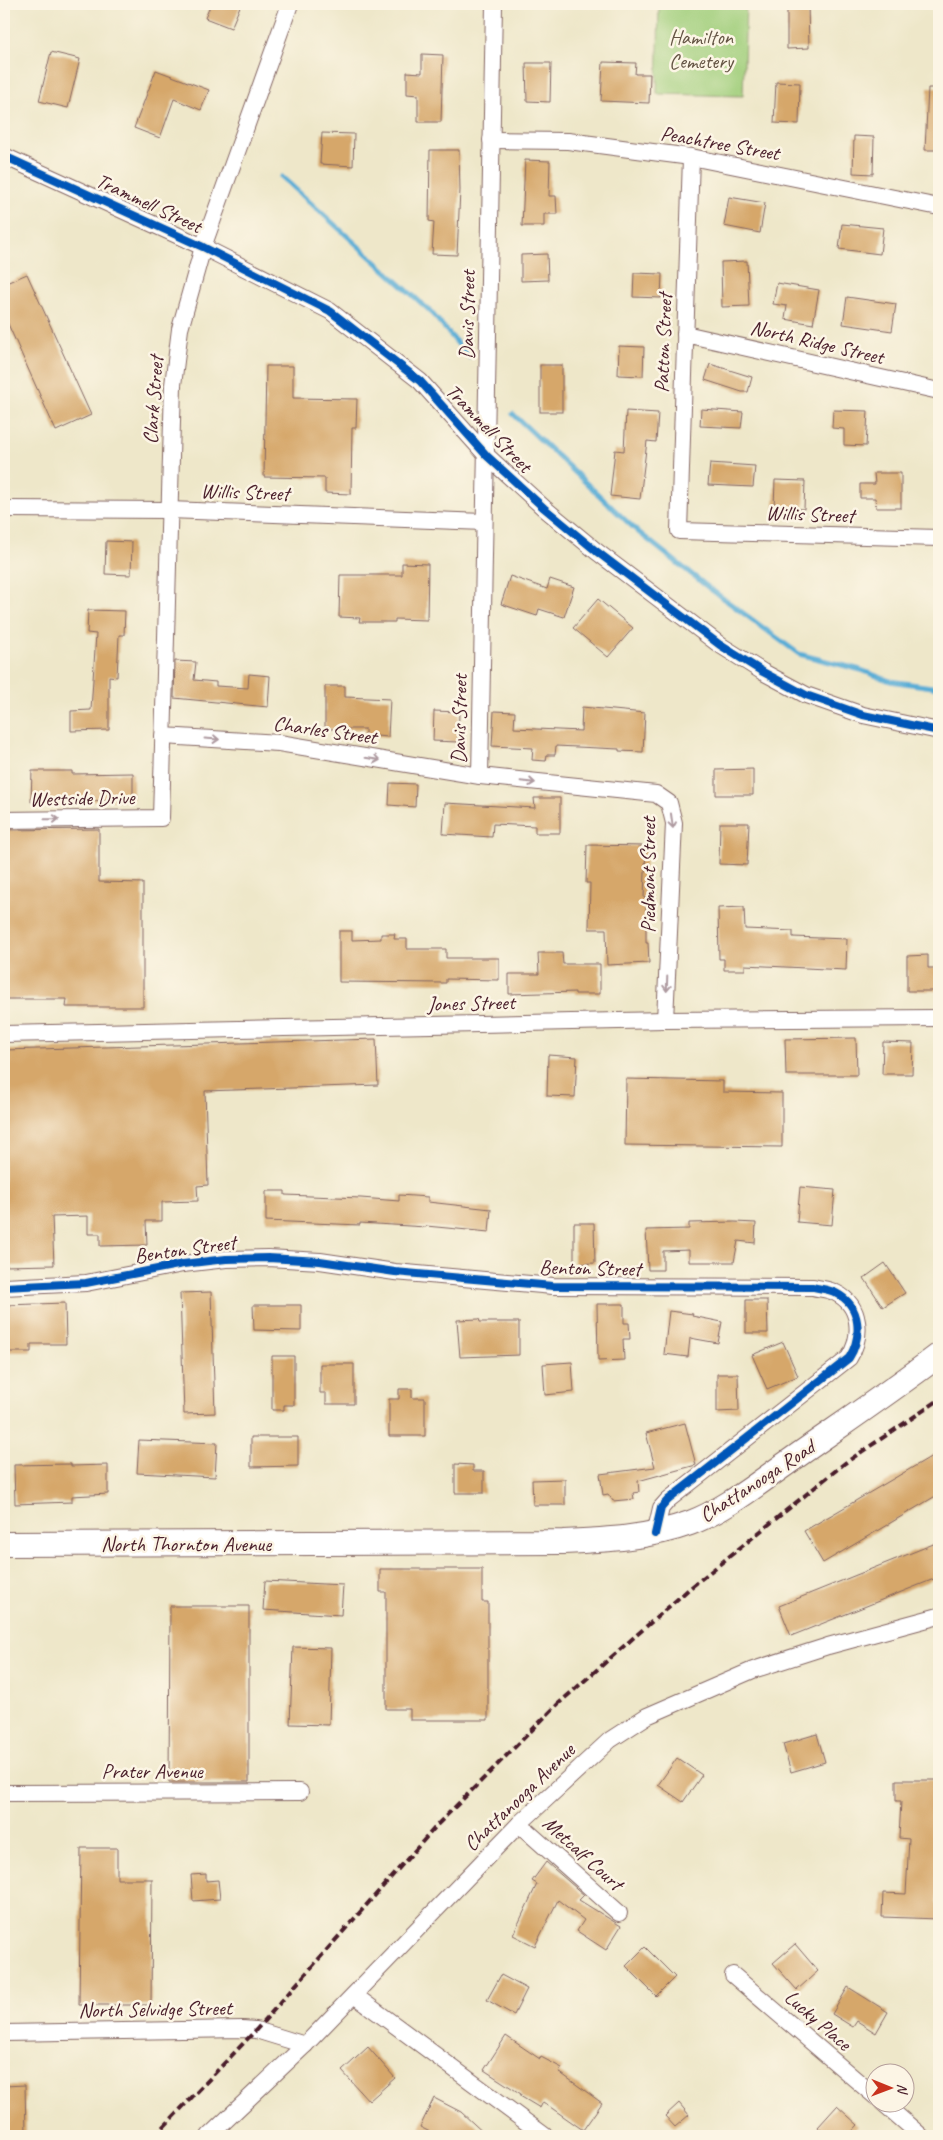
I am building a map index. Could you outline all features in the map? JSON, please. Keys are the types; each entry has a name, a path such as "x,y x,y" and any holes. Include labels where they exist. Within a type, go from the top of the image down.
{"main road":[{"name":"Chattanooga Road","path":"369,1544 604,1541 655,1534 692,1522 754,1486 896,1387 939,1354"},
{"name":"North Thornton Avenue","path":"4,1544 369,1544"}],"street":[{"name":"Clark Street","path":"161,818 173,385 178,339 203,247 290,4"},
{"name":"Davis Street","path":"480,776 494,4"},
{"name":"Peachtree Street","path":"491,140 568,141 691,157 939,207"},
{"name":"Trammell Street","path":"4,156 203,247 330,311 420,381 487,456 544,508 596,551 720,645 763,672 806,695 863,715 939,731"},
{"name":"Patton Street","path":"679,532 691,157"},
{"name":"North Ridge Street","path":"685,334 939,391"},
{"name":"Willis Street","path":"4,509 169,510 484,522"},
{"name":"Willis Street","path":"679,532 939,538"},
{"name":"Charles Street","path":"163,736 279,743 480,776"},
{"name":"Piedmont Street","path":"480,776 656,794 669,804 674,823 666,1020"},
{"name":"Westside Drive","path":"4,820 161,818"},
{"name":"Jones Street","path":"4,1034 666,1020 939,1018"},
{"name":"Benton Street","path":"4,1287 86,1283 183,1264 226,1259 268,1258 320,1261 394,1272 517,1284 646,1287 813,1287 834,1292 842,1297 854,1312 858,1323 857,1342 849,1358 668,1500 661,1508 655,1534"},
{"name":"Chattanooga Avenue","path":"209,2136 305,2045 519,1824 610,1740 647,1716 753,1670 828,1646 939,1616"},
{"name":"Prater Avenue","path":"4,1793 300,1792"},
{"name":"Metcalf Court","path":"519,1824 619,1913"},
{"name":"Lucky Place","path":"733,1975 866,2088"},
{"path":"354,1995 545,2136"},
{"name":"North Selvidge Street","path":"4,2033 242,2029 256,2030 305,2045"},
{"path":"893,2112 921,2136"}],"green space":[{"name":"Hamilton Cemetery","path":"659,4 746,4 743,96 657,94"}],"building":[{"path":"211,4 241,4 231,28 205,18"},
{"path":"787,4 808,4 809,48 787,49"},
{"path":"51,52 80,59 68,108 39,101"},
{"path":"422,54 443,55 441,122 418,122 418,95 407,94 407,72 422,73"},
{"path":"603,62 636,63 635,74 650,74 649,103 601,101"},
{"path":"526,63 551,63 550,102 527,101"},
{"path":"156,70 209,90 201,110 174,99 160,138 134,128"},
{"path":"776,82 800,83 799,124 774,123"},
{"path":"928,88 939,88 939,150 925,150"},
{"path":"322,133 354,134 353,166 320,164"},
{"path":"854,136 874,137 873,174 853,173"},
{"path":"430,150 459,150 460,190 457,255 432,254 434,222 429,221"},
{"path":"525,160 550,161 549,196 556,196 557,214 544,214 544,226 522,226"},
{"path":"729,197 765,203 760,233 724,226"},
{"path":"842,224 883,228 880,254 839,249"},
{"path":"547,254 548,280 521,281 521,255"},
{"path":"747,261 749,306 722,307 721,262"},
{"path":"634,273 662,274 661,298 633,297"},
{"path":"27,274 91,415 56,431 4,315 4,284"},
{"path":"777,283 819,290 813,324 785,319 787,306 773,304"},
{"path":"847,297 896,304 892,331 843,324"},
{"path":"619,346 644,347 643,376 618,375"},
{"path":"710,364 752,377 748,392 742,392 705,380"},
{"path":"540,365 562,365 562,412 540,412"},
{"path":"266,366 293,366 293,398 357,399 356,428 352,428 351,494 325,493 325,478 264,477"},
{"path":"701,409 743,412 741,428 700,426"},
{"path":"833,410 868,411 866,446 844,445 844,429 832,428"},
{"path":"626,411 658,413 656,442 647,441 640,499 610,496 615,450 624,451"},
{"path":"710,463 755,466 753,487 708,485"},
{"path":"874,473 901,473 901,508 876,508 875,498 860,498 860,484 875,484"},
{"path":"775,480 805,481 804,509 774,508"},
{"path":"106,541 132,542 131,575 105,574"},
{"path":"402,563 428,564 427,620 395,619 395,622 359,622 360,618 339,617 340,575 402,575"},
{"path":"510,576 547,589 550,579 574,587 564,617 539,609 537,616 501,604"},
{"path":"598,599 633,628 608,657 573,628"},
{"path":"88,610 125,611 124,635 119,635 117,677 109,676 109,730 71,731 71,711 91,710 96,634 87,633"},
{"path":"175,661 196,662 194,680 216,682 216,686 248,688 249,674 270,676 268,707 174,698"},
{"path":"325,686 345,686 345,697 390,699 388,737 365,735 365,729 325,729"},
{"path":"582,707 645,713 643,752 556,746 555,755 547,755 546,761 532,760 533,748 492,746 494,711 515,712 514,728 581,731"},
{"path":"434,711 459,712 458,742 433,741"},
{"path":"753,769 753,795 716,795 716,770"},
{"path":"32,771 72,771 72,774 133,773 133,800 31,802"},
{"path":"390,783 416,784 415,807 389,805"},
{"path":"534,798 560,798 560,833 535,833 535,826 493,824 492,837 443,834 445,803 535,808"},
{"path":"720,823 749,823 747,865 719,864"},
{"path":"99,829 99,882 143,883 143,1007 66,1007 67,999 4,999 4,830"},
{"path":"587,845 646,846 644,898 646,898 646,943 648,943 649,963 607,965 606,929 589,929 590,883 586,883"},
{"path":"744,907 745,929 793,931 793,937 847,939 846,970 745,965 745,970 724,970 724,959 719,959 718,908"},
{"path":"339,931 352,931 352,940 381,939 381,934 395,934 394,939 407,939 407,949 446,949 446,958 499,958 499,980 446,979 446,983 339,982"},
{"path":"538,953 562,953 563,964 600,964 600,994 575,994 575,992 509,994 509,974 539,974"},
{"path":"928,955 928,968 938,968 938,991 907,991 907,956"},
{"path":"856,1038 857,1075 786,1075 785,1039"},
{"path":"376,1039 378,1085 205,1091 208,1185 197,1186 198,1201 162,1202 162,1221 146,1221 147,1245 100,1246 100,1234 88,1234 88,1216 52,1217 54,1265 4,1266 4,1050"},
{"path":"883,1042 913,1043 912,1074 882,1074"},
{"path":"548,1055 577,1057 575,1097 547,1096"},
{"path":"626,1079 723,1081 723,1092 782,1093 782,1147 625,1145"},
{"path":"800,1187 835,1190 832,1225 797,1222"},
{"path":"266,1191 285,1191 285,1195 399,1201 399,1195 428,1197 428,1202 491,1209 489,1232 426,1226 266,1221"},
{"path":"574,1223 594,1223 595,1263 574,1264"},
{"path":"689,1223 756,1223 755,1243 738,1241 734,1262 689,1262 689,1250 663,1251 663,1270 648,1270 646,1230 689,1229"},
{"path":"885,1263 905,1293 883,1307 864,1278"},
{"path":"211,1292 215,1413 184,1414 180,1293"},
{"path":"746,1300 767,1300 768,1333 746,1333"},
{"path":"65,1303 66,1344 31,1344 31,1352 7,1352 6,1305"},
{"path":"597,1304 624,1304 624,1323 629,1323 630,1339 623,1339 624,1360 598,1361"},
{"path":"253,1305 301,1305 301,1331 254,1330"},
{"path":"669,1311 693,1314 692,1316 722,1322 718,1343 690,1338 688,1357 664,1354"},
{"path":"479,1319 480,1322 519,1322 519,1355 460,1357 457,1320"},
{"path":"783,1342 798,1376 767,1389 752,1355"},
{"path":"272,1356 294,1356 294,1405 284,1405 284,1410 272,1410"},
{"path":"572,1362 574,1392 545,1395 543,1364"},
{"path":"320,1364 354,1364 354,1404 326,1404 326,1393 320,1393"},
{"path":"717,1374 738,1374 739,1411 717,1412"},
{"path":"399,1389 412,1389 412,1398 425,1398 425,1436 389,1436 389,1399 399,1399"},
{"path":"685,1423 696,1465 638,1481 639,1492 633,1493 634,1499 613,1501 608,1494 603,1495 600,1474 655,1467 646,1433"},
{"path":"251,1437 298,1437 298,1466 251,1467"},
{"path":"139,1440 217,1443 215,1477 137,1473"},
{"path":"939,1452 939,1494 823,1563 804,1531"},
{"path":"71,1464 71,1466 108,1465 108,1494 72,1496 72,1502 15,1504 14,1465"},
{"path":"455,1464 473,1465 473,1471 484,1471 484,1493 455,1493"},
{"path":"565,1479 565,1505 533,1505 532,1480"},
{"path":"936,1543 939,1551 939,1577 791,1636 779,1606"},
{"path":"380,1569 482,1569 482,1602 488,1602 488,1720 410,1720 410,1709 386,1709 386,1592 380,1592"},
{"path":"265,1581 343,1585 341,1615 263,1610"},
{"path":"170,1606 249,1606 249,1782 169,1782"},
{"path":"293,1647 331,1648 329,1725 290,1724"},
{"path":"817,1734 825,1762 791,1772 783,1744"},
{"path":"677,1758 702,1775 683,1802 658,1785"},
{"path":"896,1780 939,1780 937,1905 939,1905 939,1919 882,1917 883,1893 906,1894 909,1839 899,1838 901,1801 896,1801"},
{"path":"81,1848 117,1848 117,1879 152,1879 151,2005 79,2005"},
{"path":"546,1862 584,1895 579,1900 621,1926 606,1950 577,1931 584,1920 558,1900 535,1946 513,1935 537,1884 532,1881"},
{"path":"206,1874 206,1881 218,1880 220,1899 193,1901 191,1875"},
{"path":"795,1944 818,1971 797,1990 773,1963"},
{"path":"645,1947 675,1977 656,1996 626,1966"},
{"path":"501,1975 527,1989 514,2015 487,2000"},
{"path":"848,1987 888,2012 876,2033 857,2021 853,2027 832,2014"},
{"path":"506,2036 540,2059 541,2057 562,2068 559,2072 602,2103 583,2130 543,2102 540,2108 520,2096 521,2094 484,2070"},
{"path":"368,2047 395,2078 369,2101 342,2071"},
{"path":"25,2085 26,2133 4,2134 4,2086"},
{"path":"434,2098 461,2112 487,2136 438,2136 420,2127"},
{"path":"679,2103 689,2115 675,2127 665,2116"},
{"path":"837,2106 858,2125 848,2136 827,2136 818,2127"}],"waterway":[{"path":"282,177 430,311 469,357"},
{"path":"513,414 637,531 709,588 799,654 861,670 890,681 939,688"}],"railway":[{"path":"155,2136 256,2030 439,1823 558,1704 689,1589 845,1463 939,1400"}],"cycle path":[{"path":"4,156 203,247 330,311 420,381 487,456 544,508 596,551 720,645 763,672 806,695 863,715 939,731"},
{"path":"4,1287 86,1283 183,1264 226,1259 268,1258 320,1261 395,1272 553,1286 813,1287 833,1292 845,1299 851,1306 857,1322 856,1341 849,1358 668,1500 661,1508 655,1534"}]}
